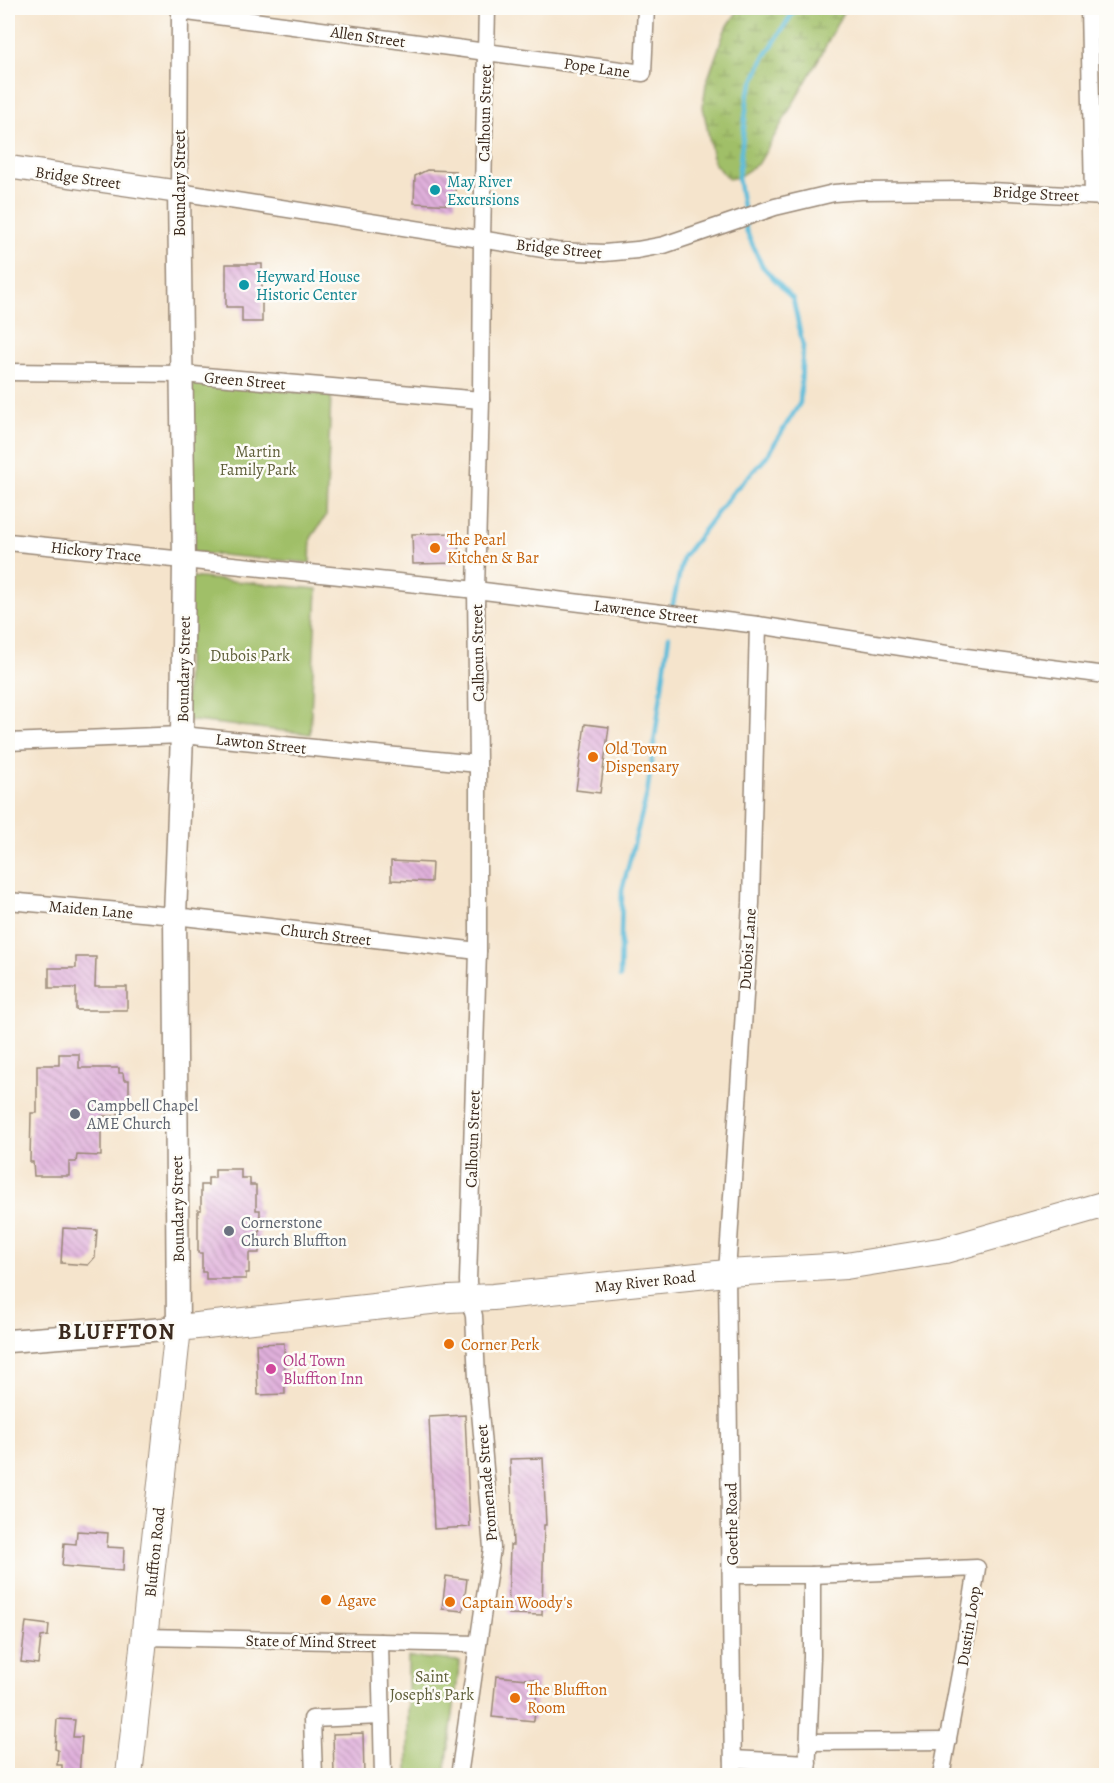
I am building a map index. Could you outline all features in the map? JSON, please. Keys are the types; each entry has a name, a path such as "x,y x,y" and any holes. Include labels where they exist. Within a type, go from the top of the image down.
{"main road":[{"name":"May River Road","path":"178,1328 727,1273 846,1266 945,1250 1107,1204"},
{"name":"Bluffton Road","path":"129,1776 178,1328"}],"street":[{"name":"Calhoun Street","path":"469,1298 478,951 476,590 487,8"},
{"name":"Pope Lane","path":"486,52 643,73 646,8"},
{"path":"1089,8 1100,196"},
{"name":"Allen Street","path":"180,9 486,52"},
{"name":"Boundary Street","path":"178,1328 175,916 182,735 184,560 179,192 180,9"},
{"name":"Bridge Street","path":"8,167 556,251 604,253 664,245 775,207 834,194 861,191 971,190 1100,196"},
{"name":"Green Street","path":"8,372 182,374 481,400"},
{"name":"Hickory Trace","path":"8,542 184,560"},
{"name":"Lawrence Street","path":"184,560 476,590 758,625 966,657 1107,675"},
{"name":"Dubois Lane","path":"727,1273 751,903 758,625"},
{"name":"Lawton Street","path":"8,742 182,735 478,764"},
{"name":"Maiden Lane","path":"8,901 175,916"},
{"name":"Church Street","path":"175,916 478,951"},
{"name":"Goethe Road","path":"727,1273 733,1767"},
{"name":"Promenade Street","path":"459,1776 492,1548 477,1378 474,1316 469,1298"},
{"path":"8,1341 178,1328"},
{"name":"Dustin Loop","path":"732,1575 812,1575 977,1568 941,1776"},
{"path":"733,1767 807,1769 812,1656 812,1575"},
{"name":"State of Mind Street","path":"144,1637 478,1644"},
{"path":"380,1642 383,1776"},
{"path":"314,1776 312,1719 381,1716"},
{"path":"808,1742 948,1741"}],"green space":[{"path":"740,8 845,8 821,55 759,163 738,177 729,179 714,164 703,107 706,84 725,30"},
{"name":"Martin Family Park","path":"188,382 331,395 326,516 311,538 310,563 189,552"},
{"name":"Dubois Park","path":"190,577 317,589 310,734 185,720"},
{"name":"Saint Joseph's Park","path":"408,1657 460,1661 445,1775 408,1775"}],"building":[{"name":"May River Excursions","path":"427,170 456,171 455,205 414,203 415,176"},
{"name":"Heyward House Historic Center","path":"226,264 262,264 262,322 242,322 242,307 226,307"},
{"name":"The Pearl Kitchen & Bar","path":"458,533 459,563 413,564 412,534"},
{"name":"Old Town Dispensary","path":"585,724 609,727 600,793 576,790"},
{"path":"391,861 432,863 431,882 391,880"},
{"path":"76,957 96,957 95,987 127,987 127,1010 76,1010 76,988 49,988 49,968 76,968"},
{"name":"Campbell Chapel AME Church","path":"59,1054 79,1054 79,1068 119,1068 119,1073 123,1073 124,1080 129,1080 129,1104 123,1104 123,1110 118,1110 118,1116 101,1116 101,1156 77,1155 76,1162 69,1162 69,1176 34,1176 33,1162 30,1162 31,1113 37,1113 37,1065 59,1065"},
{"name":"Cornerstone Church Bluffton","path":"215,1169 241,1169 241,1178 250,1178 250,1185 256,1185 256,1210 260,1210 259,1253 249,1253 249,1273 246,1273 246,1279 206,1279 206,1272 202,1272 202,1253 198,1253 198,1210 201,1210 201,1185 208,1185 208,1178 215,1178"},
{"path":"63,1228 97,1230 95,1257 88,1265 61,1263"},
{"name":"Old Town Bluffton Inn","path":"284,1343 285,1394 258,1395 256,1344"},
{"path":"465,1415 470,1527 434,1529 429,1417"},
{"path":"543,1458 546,1525 544,1525 542,1615 508,1614 510,1545 513,1545 510,1459"},
{"path":"77,1531 108,1533 107,1547 124,1548 123,1571 62,1566 64,1543 76,1544"},
{"path":"446,1576 467,1579 463,1611 442,1609"},
{"path":"26,1622 49,1625 48,1636 41,1637 38,1664 21,1662"},
{"name":"The Bluffton Room","path":"496,1676 538,1680 534,1721 492,1717"},
{"path":"57,1719 75,1720 73,1737 82,1737 79,1776 62,1776 62,1765 57,1765 58,1750 55,1749"},
{"path":"363,1733 364,1776 334,1776 333,1734"}],"waterway":[{"path":"744,213 738,177 748,94 764,58 796,8"},
{"path":"672,608 683,557 734,491 764,460 800,403 803,346 793,299 762,266 746,230 745,221"},
{"path":"620,977 622,890 647,794 669,636"}],"place":[{"name":"May River Excursions","path":"435,190"},
{"name":"Heyward House Historic Center","path":"244,285"},
{"name":"The Pearl Kitchen & Bar","path":"435,548"},
{"name":"Old Town Dispensary","path":"593,757"},
{"name":"Campbell Chapel AME Church","path":"75,1114"},
{"name":"Cornerstone Church Bluffton","path":"229,1231"},
{"name":"Corner Perk","path":"449,1344"},
{"name":"Old Town Bluffton Inn","path":"271,1369"},
{"name":"Agave","path":"326,1600"},
{"name":"Captain Woody's","path":"450,1602"},
{"name":"The Bluffton Room","path":"515,1698"}],"district":[{"name":"BLUFFTON","path":"117,1331"}]}
